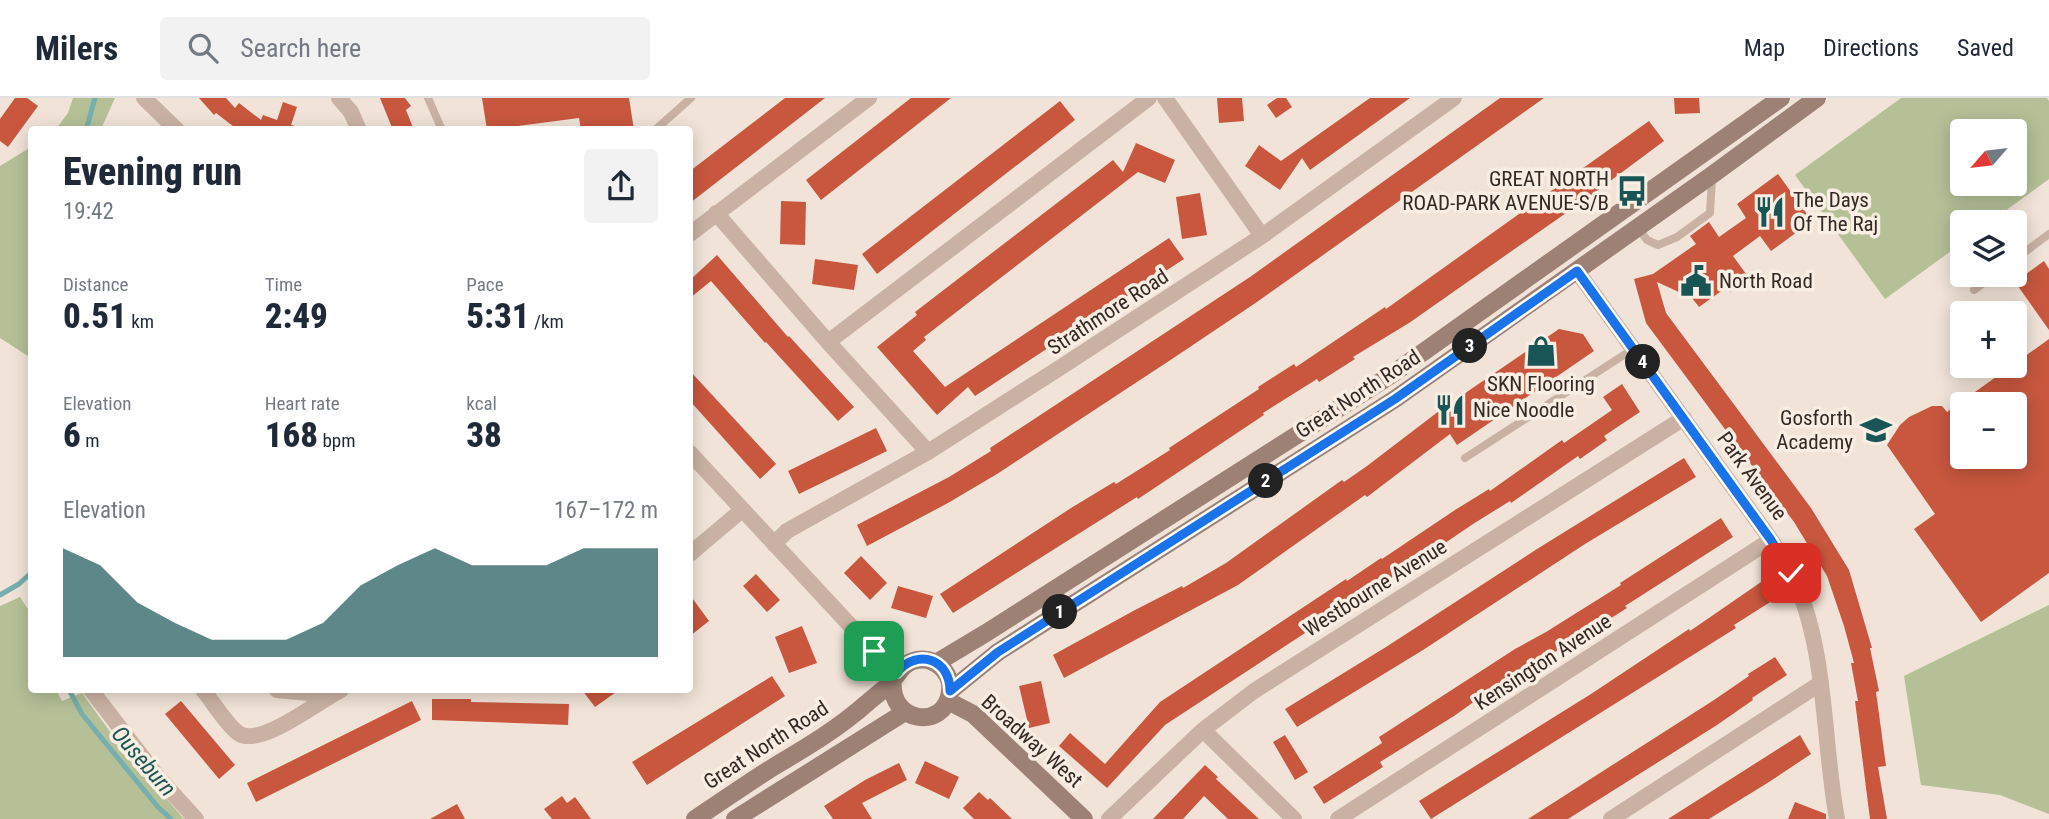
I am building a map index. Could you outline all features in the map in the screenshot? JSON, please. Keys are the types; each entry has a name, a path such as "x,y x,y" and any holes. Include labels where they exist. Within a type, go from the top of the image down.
{"main road":[{"name":"Great North Road","path":"905,712 924,718 942,709 949,696 998,652 1395,399 1638,228 1816,98"},
{"name":"Great North Road","path":"695,819 852,716 910,661 919,659 936,663 1391,375 1769,101"},
{"path":"936,663 947,675 949,696"},
{"path":"735,819 905,712 894,698 895,676"},
{"name":"Broadway West","path":"949,696 973,714 1084,819"}],"street":[{"path":"144,98 173,126"},
{"path":"339,98 351,112 357,126"},
{"path":"693,232 869,98"},
{"path":"828,342 1149,98"},
{"path":"1165,98 1262,236"},
{"name":"Strathmore Road","path":"774,544 787,531 928,452 1262,236 1454,98"},
{"path":"716,213 928,452"},
{"name":"Park Avenue","path":"1577,271 1771,540 1791,573 1805,610 1821,683 1837,819"},
{"name":"Westbourne Avenue","path":"1108,819 1203,730 1288,668 1684,418"},
{"path":"693,456 895,676"},
{"path":"693,551 742,510"},
{"name":"Kensington Avenue","path":"1338,819 1771,540"},
{"path":"1611,819 1821,683"},
{"path":"93,693 157,776 196,819"},
{"path":"205,693 239,734 251,737 304,713 334,693"},
{"path":"1203,730 1294,819"}],"lane":[{"path":"428,98 440,126"},
{"path":"660,126 691,98"},
{"path":"1638,228 1652,243 1658,245 1671,237 1677,237 1710,213 1712,175"},
{"path":"2027,250 2049,234"},
{"path":"1974,290 1978,287"},
{"path":"1465,458 1633,349"}],"green space":[{"path":"73,98 115,98 102,126 58,126 68,113"},
{"path":"1901,98 2047,98 2049,179 2027,195 2027,119 1950,119 1950,196 2026,196 2006,210 1950,210 1950,252 1885,299 1795,175"},
{"path":"28,149 28,356 0,338 0,166"},
{"path":"20,597 28,609 28,693 58,693 62,701 82,693 119,744 184,819 0,819 0,606"},
{"path":"2049,605 2049,814 2000,795 1921,785 1904,676"}],"building":[{"path":"15,98 27,98 38,106 8,147 0,141 0,119"},
{"path":"199,98 226,98 235,108 239,103 261,120 263,115 277,120 283,102 297,107 291,125 295,126 233,126 216,113 214,115"},
{"path":"380,98 405,98 411,106 406,110 412,126 391,126"},
{"path":"482,98 629,98 633,126 580,126 579,118 518,126 486,126"},
{"path":"785,98 825,98 693,201 693,169"},
{"path":"911,98 951,98 821,200 806,180"},
{"path":"1217,98 1242,98 1244,121 1219,123"},
{"path":"1277,98 1286,98 1292,107 1276,118 1267,105"},
{"path":"1370,98 1410,98 1310,170 1302,158 1280,190 1245,166 1259,145 1281,161"},
{"path":"1500,98 1544,98 1257,302 1172,359 997,474 867,546 857,525 949,477 991,451 990,448 1250,277"},
{"path":"1674,98 1699,98 1700,113 1675,114"},
{"path":"1060,101 1075,120 877,274 862,254"},
{"path":"1649,121 1664,141 1586,199 1409,323 1353,357 1355,359 1263,413 1264,415 1138,499 1137,497 953,613 940,594 1071,508 1170,450 1169,448 1259,389 1258,387 1294,364 1296,367 1385,307 1386,309"},
{"path":"1136,143 1175,160 1165,183 1138,172 924,337 926,340 913,351 945,387 1169,238 1184,259 975,396 968,387 937,415 877,347 917,315 915,312 1113,160 1123,172"},
{"path":"1778,174 1812,221 1771,251 1760,236 1733,256 1749,278 1730,292 1727,287 1699,307 1692,298 1657,282 1666,313 1811,508 1849,570 1872,648 1879,691 1876,692 1886,766 1878,767 1887,819 1870,819 1855,701 1858,701 1851,663 1854,663 1827,576 1794,522 1646,323 1634,279 1653,274 1696,244 1690,236 1709,222 1719,237 1746,218 1737,204"},
{"path":"1200,193 1207,235 1182,239 1176,197"},
{"path":"781,201 806,202 805,245 780,244"},
{"path":"717,255 788,337 854,407 838,421 711,281 693,296 693,277"},
{"path":"815,259 858,265 854,290 812,284"},
{"path":"2044,261 2049,269 2049,330 2019,287 2027,287 2027,273"},
{"path":"1559,329 1583,334 1594,351 1457,445 1450,434 1367,497 1365,495 1238,585 1064,678 1053,655 1226,563"},
{"path":"2049,339 2049,573 1981,622 1914,529 1935,514 1887,445 1900,425 1909,417 1932,406 1942,406 1947,412 1950,410 1950,469 2027,469 2027,392 1975,392 1995,378 2027,378 2027,355"},
{"path":"693,374 776,464 760,479 693,404"},
{"path":"1622,384 1640,412 1604,436 1607,440 1580,459 1578,456 1511,503 1510,501 1473,524 1165,725 1107,788 1059,746 1070,733 1105,764 1160,702 1346,579 1347,581 1382,559 1489,489 1490,491 1562,440 1564,443 1612,410 1603,397"},
{"path":"876,428 887,451 799,494 788,471"},
{"path":"1684,458 1696,477 1585,544 1423,650 1297,727 1285,709 1386,647"},
{"path":"1721,518 1733,537 1625,606 1627,608 1489,691 1380,762 1383,767 1324,804 1313,787 1382,743 1379,737 1515,649 1621,585 1620,583"},
{"path":"861,556 887,583 870,600 844,573"},
{"path":"756,574 780,600 767,612 743,586"},
{"path":"1764,580 1775,599 1734,625 1736,628 1431,819 1419,801 1591,694 1689,629 1690,631"},
{"path":"898,586 933,596 926,618 891,608"},
{"path":"693,599 709,621 693,634"},
{"path":"802,626 817,663 789,673 775,637"},
{"path":"1775,657 1787,675 1717,725 1568,819 1528,819 1714,700"},
{"path":"772,676 785,696 647,785 632,762"},
{"path":"1041,681 1050,723 1029,728 1019,686"},
{"path":"584,693 615,693 595,707"},
{"path":"432,699 569,704 568,725 432,720"},
{"path":"181,701 235,765 219,779 165,714"},
{"path":"412,701 421,720 256,802 247,783"},
{"path":"1285,735 1308,772 1295,780 1273,742"},
{"path":"1800,735 1811,754 1769,782 1709,819 1668,819"},
{"path":"925,761 959,777 949,799 915,783"},
{"path":"899,763 907,780 862,803 872,819 833,819 824,806 865,780"},
{"path":"1205,765 1218,777 1216,779 1259,819 1228,819 1204,796 1183,819 1153,819"},
{"path":"979,792 988,800 990,798 1012,819 974,819 963,808"},
{"path":"562,796 567,803 575,797 591,819 552,819 544,809"},
{"path":"1795,802 1826,814 1826,819 1788,819"},
{"path":"457,804 465,819 430,819"}],"waterway":[{"name":"Ouseburn","path":"87,126 95,98"},
{"path":"0,595 28,576"},
{"name":"Ouseburn","path":"71,693 82,714 157,806 171,819"}],"place":[{"name":"GREAT NORTH ROAD-PARK AVENUE-S/B","path":"1632,191"},
{"name":"The Days Of The Raj","path":"1770,212"},
{"name":"North Road","path":"1696,281"},
{"name":"SKN Flooring","path":"1541,351"},
{"name":"Nice Noodle","path":"1450,410"},
{"name":"Gosforth Academy","path":"1876,430"}],"route":[{"path":"874,651 897,672 910,661 919,659 936,663 947,675 950,691 998,652 1395,399 1577,271 1771,540 1791,573"}]}
